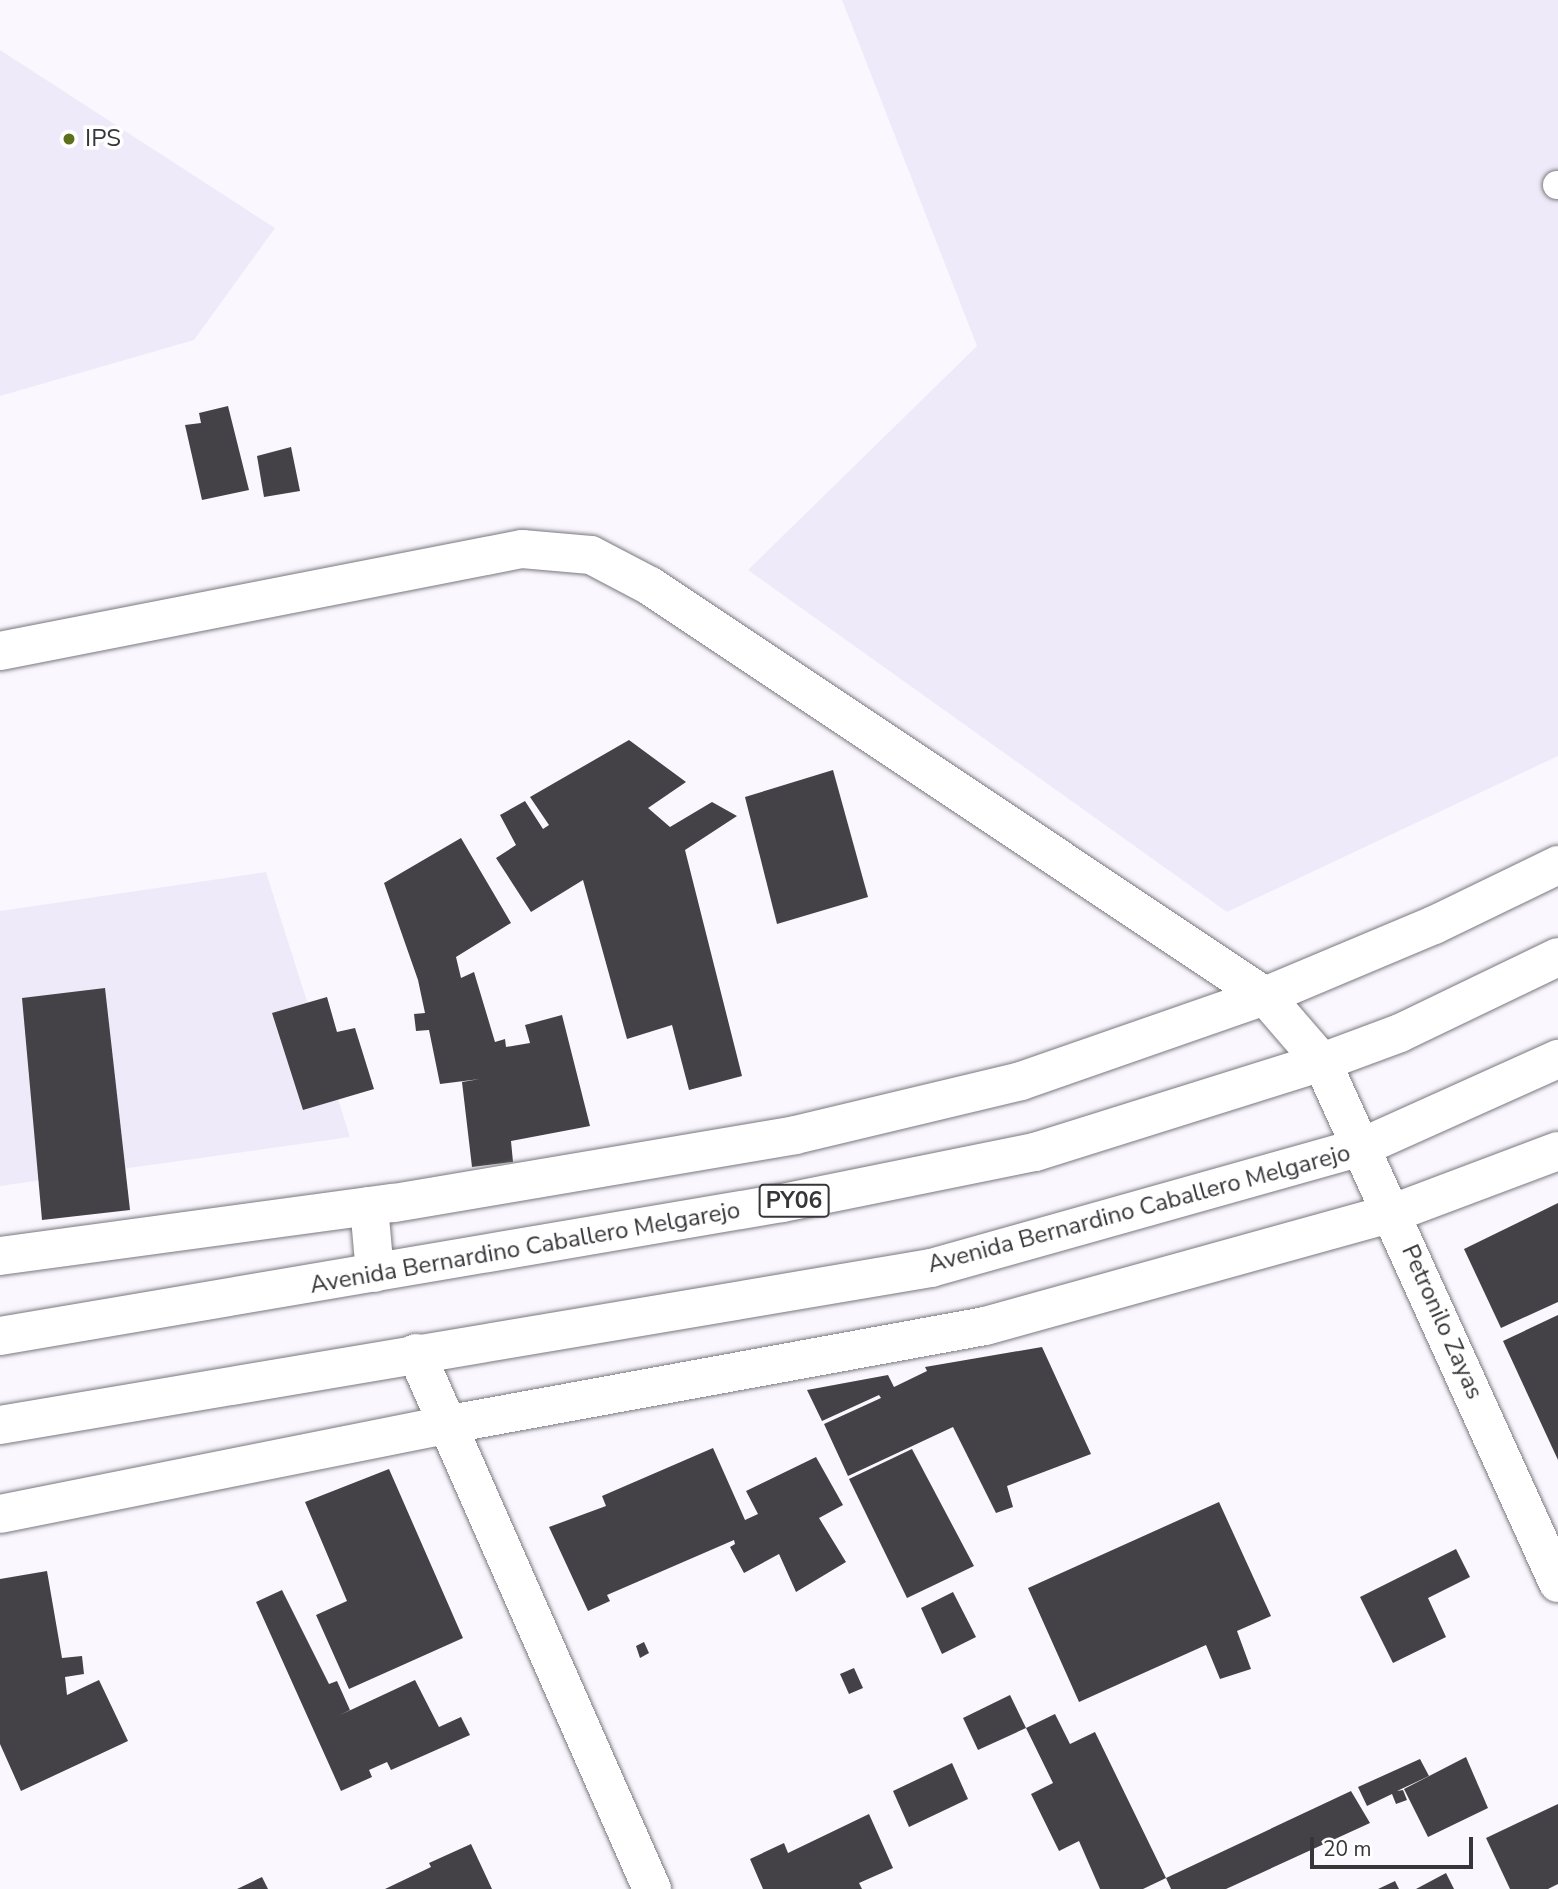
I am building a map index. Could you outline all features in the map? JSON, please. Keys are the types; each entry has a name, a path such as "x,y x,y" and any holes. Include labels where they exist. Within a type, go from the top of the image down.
{"main road":[{"name":"Petronilo Zayas","path":"0,651 522,549 591,555 650,586 1265,996 1322,1062 1393,1213 1558,1583"},
{"path":"0,1256 369,1206 794,1135 1021,1081 1265,996 1434,925 1558,865"},
{"name":"Avenida Bernardino Caballero Melgarejo","path":"0,1336 918,1179 1035,1152 1322,1062 1400,1033 1558,957"},
{"name":"Avenida Bernardino Caballero Melgarejo","path":"0,1425 931,1268 1362,1147 1558,1059"},
{"path":"0,1514 445,1425 985,1326 1393,1213 1558,1151"},
{"path":"369,1206 375,1273"},
{"path":"416,1353 445,1425 652,1889"}],"shaded area":[{"path":"842,0 1558,0 1558,756 1227,912 748,570 977,346"},
{"name":"IPS","path":"0,50 275,228 194,340 0,396"},
{"path":"266,872 350,1137 0,1186 0,911"}],"building":[{"path":"228,406 249,490 202,500 185,425 201,423 199,413"},
{"path":"291,447 300,491 264,497 257,456"},
{"path":"629,740 686,782 648,808 670,827 712,802 737,816 685,850 742,1076 689,1090 672,1025 627,1039 583,880 531,912 496,858 516,845 500,815 525,801 543,829 549,825 530,797"},
{"path":"833,770 868,897 777,924 745,797"},
{"path":"461,838 511,923 456,957 461,978 474,972 495,1042 505,1039 506,1047 530,1043 525,1025 562,1015 590,1126 511,1141 513,1162 472,1167 462,1082 480,1079 440,1084 429,1030 416,1031 414,1014 425,1013 418,980 384,883"},
{"path":"105,988 130,1210 42,1220 22,998"},
{"path":"327,997 337,1032 355,1028 374,1089 303,1110 272,1013"},
{"path":"1558,1203 1558,1302 1501,1328 1464,1249"},
{"path":"1558,1315 1558,1460 1503,1341"},
{"path":"1042,1347 1091,1454 1007,1486 1013,1507 996,1513 953,1427 848,1476 824,1424 881,1398 879,1395 822,1421 807,1390 888,1375 894,1387 927,1371 925,1367"},
{"path":"713,1448 745,1520 758,1514 746,1491 816,1457 843,1505 819,1518 846,1562 796,1592 779,1554 744,1573 730,1547 735,1544 734,1540 607,1595 610,1601 588,1611 549,1527 606,1506 602,1496"},
{"path":"912,1449 974,1566 907,1598 849,1479"},
{"path":"389,1469 463,1638 349,1689 316,1615 347,1601 305,1502"},
{"path":"1219,1502 1271,1616 1237,1631 1251,1669 1220,1679 1206,1645 1079,1702 1028,1588"},
{"path":"1456,1549 1470,1577 1428,1598 1446,1637 1393,1663 1360,1597"},
{"path":"47,1571 62,1658 82,1656 84,1674 65,1677 67,1695 99,1680 128,1741 21,1791 0,1744 0,1579"},
{"path":"282,1590 329,1684 337,1681 350,1710 340,1715 415,1680 439,1727 461,1717 470,1735 391,1770 387,1762 369,1770 372,1777 341,1791 256,1602"},
{"path":"953,1592 976,1637 942,1654 921,1608"},
{"path":"644,1642 649,1653 640,1658 636,1646"},
{"path":"854,1668 863,1688 849,1694 840,1674"},
{"path":"1010,1695 1026,1728 978,1750 963,1718"},
{"path":"1055,1714 1070,1744 1095,1732 1166,1878 1143,1889 1100,1889 1079,1841 1059,1851 1031,1794 1053,1783 1026,1728"},
{"path":"1466,1757 1488,1808 1428,1837 1404,1789"},
{"path":"1420,1759 1429,1776 1397,1791 1403,1790 1407,1800 1396,1804 1392,1794 1367,1806 1358,1787"},
{"path":"952,1763 968,1799 909,1827 893,1791"},
{"path":"1351,1791 1370,1823 1226,1889 1171,1889 1166,1878"},
{"path":"1558,1804 1558,1884 1548,1889 1510,1889 1486,1838"},
{"path":"869,1814 893,1868 859,1883 862,1889 763,1889 750,1859 784,1843 788,1853"},
{"path":"471,1844 492,1889 385,1889 431,1867 429,1863"},
{"path":"1446,1873 1454,1889 1416,1889"},
{"path":"262,1877 268,1889 237,1889"},
{"path":"1395,1881 1399,1889 1378,1889"}],"place":[{"name":"IPS","path":"69,139"}]}
